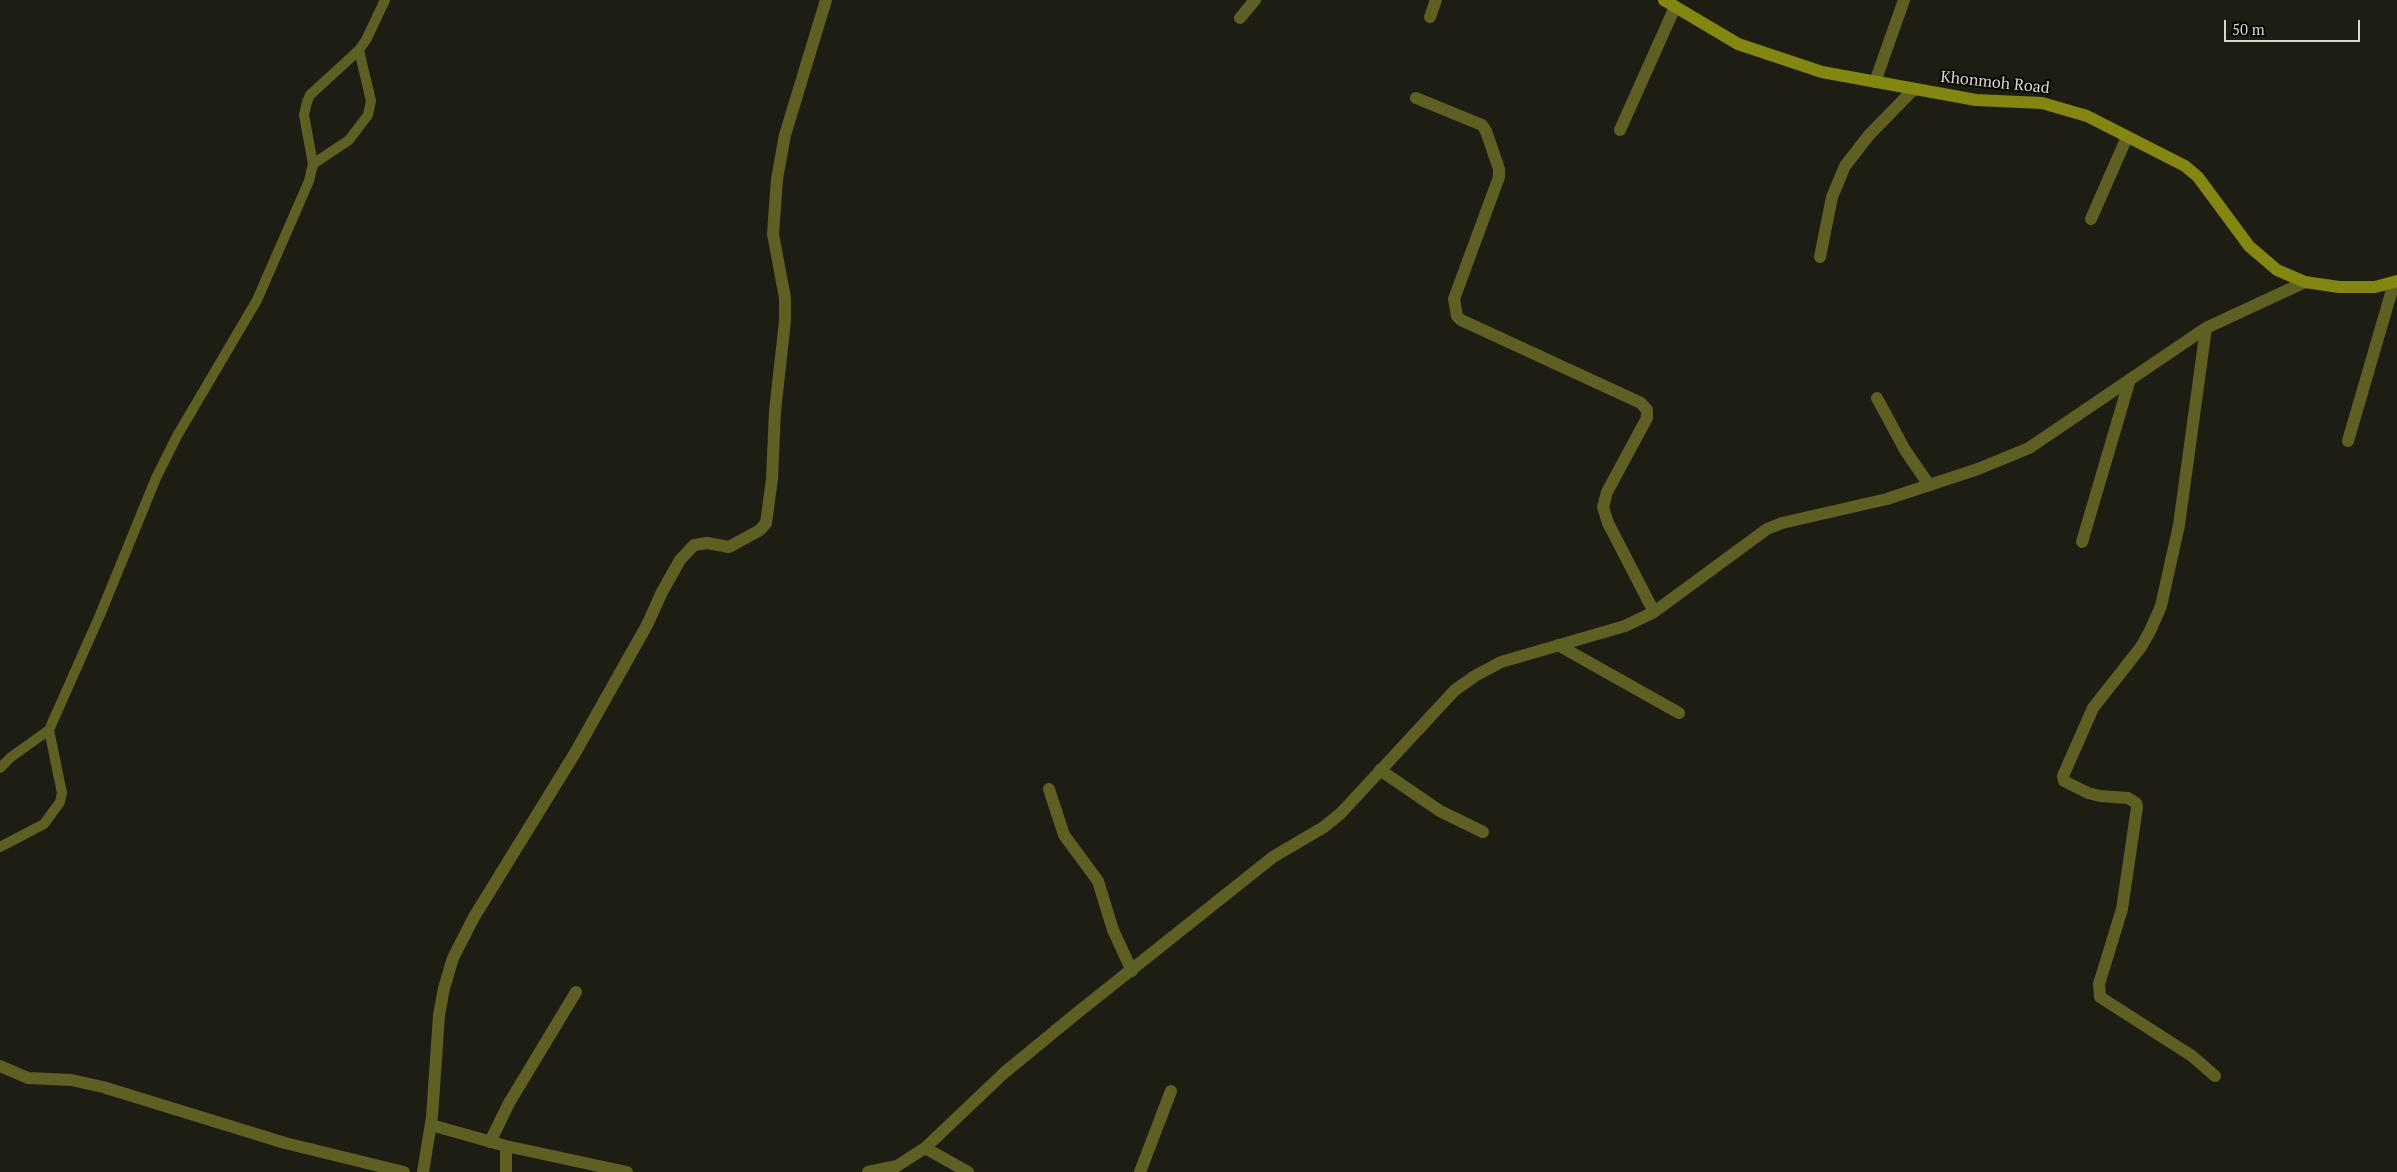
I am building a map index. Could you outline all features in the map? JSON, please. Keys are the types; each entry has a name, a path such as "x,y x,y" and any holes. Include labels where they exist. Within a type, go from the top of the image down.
{"main road":[{"name":"Khonmoh Road","path":"1664,0 1738,44 1822,72 1976,100 2042,103 2087,116 2185,166 2198,177 2249,246 2277,270 2305,282 2339,287 2375,287 2395,282"}],"street":[{"path":"423,1172 430,1126 439,1015 444,988 453,958 474,917 575,753 647,624 680,560 694,545 706,543 725,547 732,546 760,530 766,523 772,479 775,411 785,321 785,298 773,234 777,179 785,135 826,0"},
{"path":"1240,18 1255,0"},
{"path":"1430,17 1436,0"},
{"path":"1874,82 1904,0"},
{"path":"1620,130 1675,7"},
{"path":"1820,257 1832,197 1845,166 1869,135 1913,90"},
{"path":"1416,98 1482,125 1498,163 1499,177 1454,299 1457,316 1461,320 1641,403 1647,410 1647,418 1607,492 1603,508 1608,523 1654,612"},
{"path":"2090,219 2128,136"},
{"path":"868,1172 896,1169 925,1148 1004,1073 1274,857 1324,827 1454,690 1501,662 1625,626 1654,612 1774,526 1804,516 1887,499 2004,459 2028,448 2206,328 2305,282"},
{"path":"2348,441 2395,282"},
{"path":"2206,328 2179,525 2160,606 2141,647 2093,708 2063,776 2064,781 2088,793 2128,798 2136,803 2137,807 2122,909 2098,984 2100,997 2192,1056 2215,1076"},
{"path":"2082,542 2130,379"},
{"path":"1877,398 1905,450 1929,485"},
{"path":"1558,645 1678,713"},
{"path":"1380,770 1440,811 1483,832"},
{"path":"1049,789 1064,835 1098,880 1113,930 1132,971"},
{"path":"490,1142 509,1103 576,992"},
{"path":"0,1066 28,1078 71,1080 104,1087 286,1143 404,1172"},
{"path":"1140,1172 1171,1092"},
{"path":"430,1126 506,1146 627,1172"},
{"path":"506,1146 506,1172"},
{"path":"925,1148 968,1172"}],"lane":[{"path":"0,768 11,757 49,730 100,615 156,478 177,436 257,300 309,181 313,164 304,115 310,95 359,50 366,40 385,0"},
{"path":"313,164 349,140 368,115 371,102 359,50"},
{"path":"0,847 44,824 60,802 62,794 49,730"}]}
